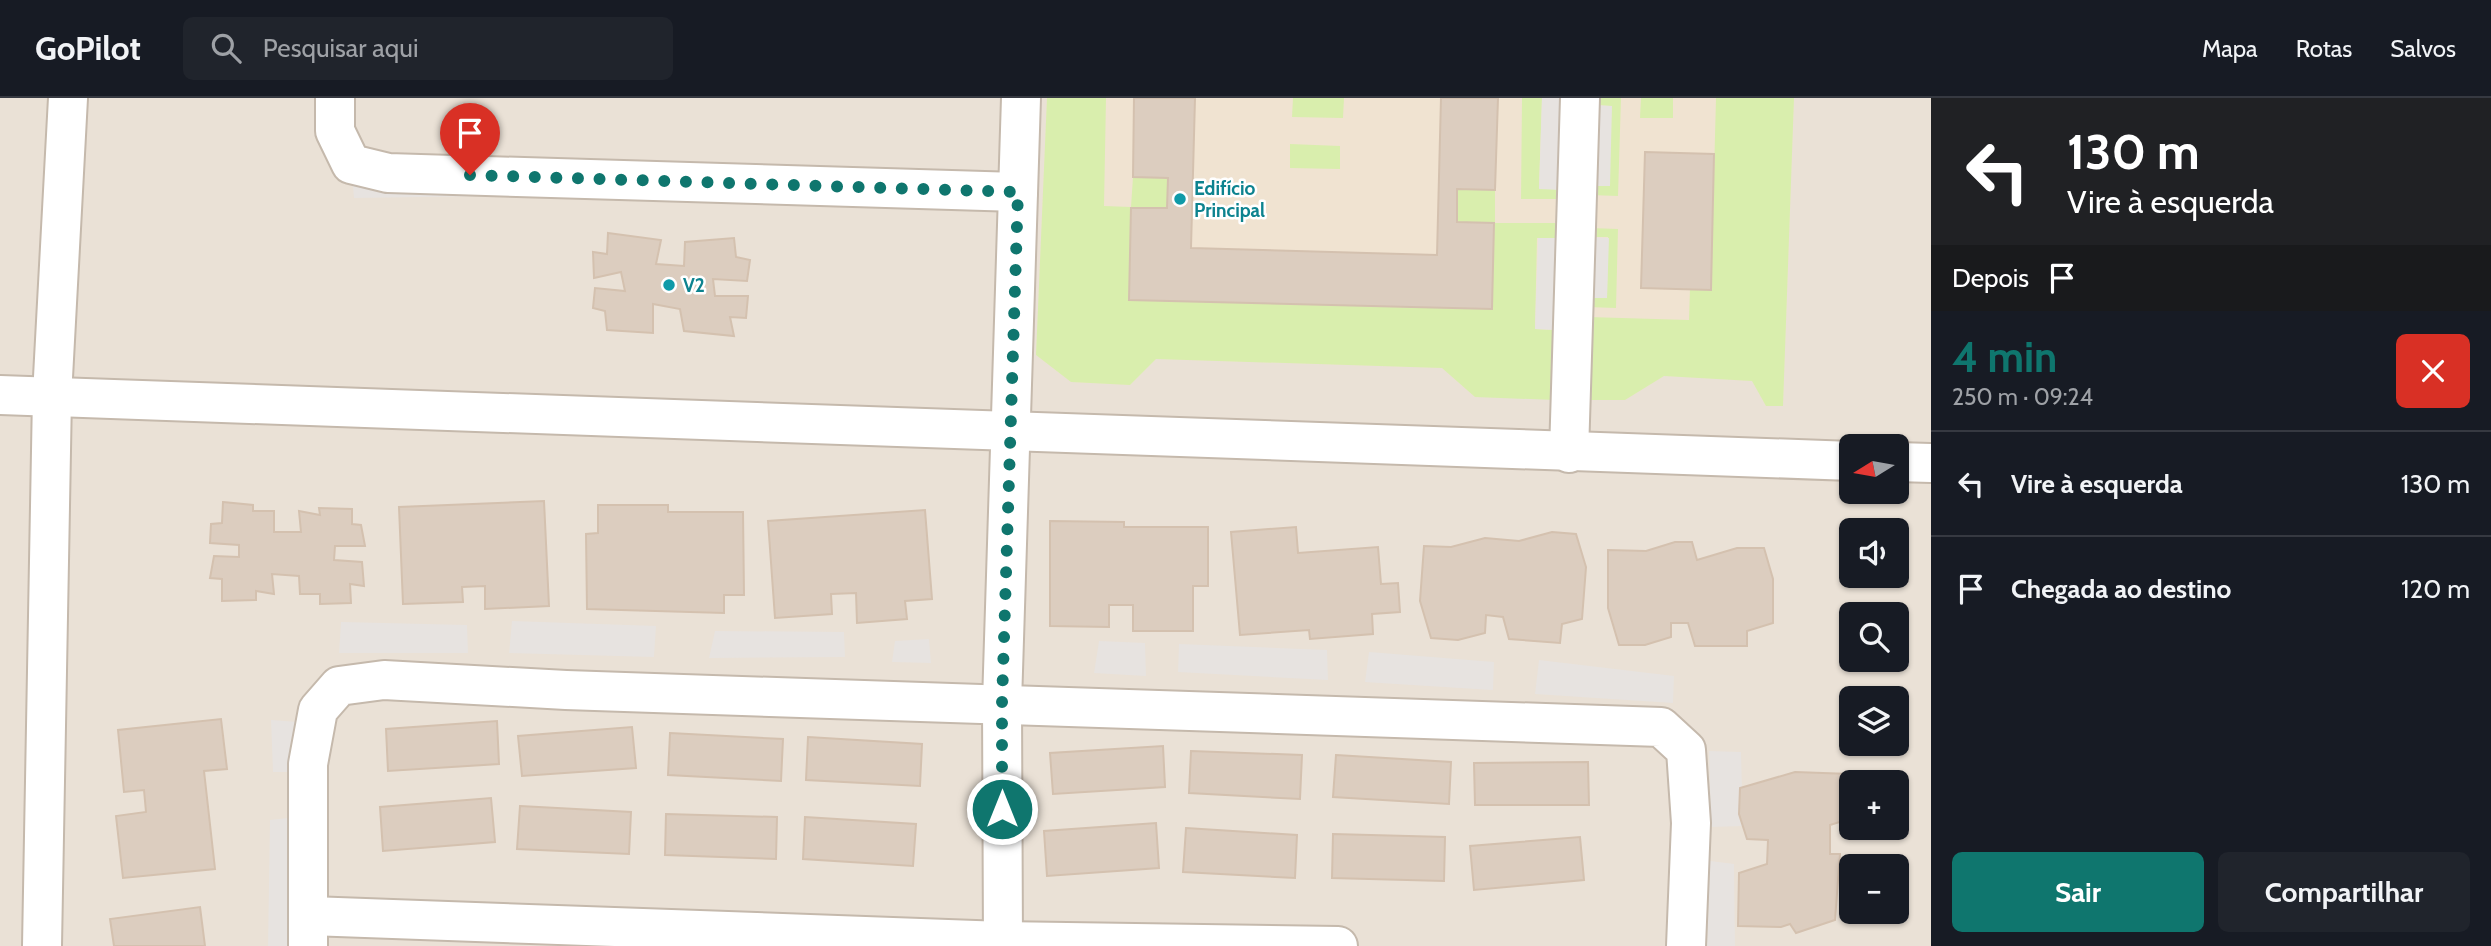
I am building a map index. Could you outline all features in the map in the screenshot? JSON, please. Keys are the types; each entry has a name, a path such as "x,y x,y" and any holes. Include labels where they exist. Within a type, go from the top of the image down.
{"street":[{"path":"42,946 52,396 68,98"},
{"path":"335,98 335,131 351,164 388,173 1018,192"},
{"path":"1003,943 1002,703 1021,98"},
{"path":"1569,453 1580,98"},
{"path":"0,395 1839,461"},
{"path":"1909,462 1931,463"},
{"path":"1338,946 309,931 308,764 318,710 339,686 384,680 580,690 1661,727 1686,750 1691,823 1686,946"}],"shaded area":[{"path":"0,98 1931,98 1931,946 0,946"},
{"path":"1047,98 1794,98 1783,406 1766,406 1752,381 1664,376 1625,400 1475,397 1442,368 1156,359 1130,385 1071,382 1036,355"},
{"path":"1542,98 1564,98 1562,190 1539,189"},
{"path":"1593,105 1612,106 1610,186 1590,186"},
{"path":"352,176 492,180 491,196 354,198"},
{"path":"1590,237 1609,238 1607,298 1588,298"},
{"path":"1538,238 1559,238 1556,330 1535,329"},
{"path":"512,621 656,626 654,657 509,653"},
{"path":"341,622 467,625 468,653 339,653"},
{"path":"715,631 844,632 845,657 709,658"},
{"path":"929,639 931,663 892,662 895,641"},
{"path":"1099,641 1145,643 1146,676 1094,673"},
{"path":"1179,644 1327,650 1328,680 1178,672"},
{"path":"1369,652 1494,662 1493,690 1365,682"},
{"path":"1539,660 1674,676 1673,703 1535,694"},
{"path":"271,720 298,722 298,772 273,772"},
{"path":"1709,751 1741,752 1743,826 1711,827"},
{"path":"297,817 291,946 268,946 270,820"},
{"path":"1710,861 1734,864 1735,946 1707,946"}],"green space":[{"path":"1047,98 1106,98 1104,206 1131,207 1133,177 1168,178 1167,208 1131,208 1129,299 1492,309 1494,223 1457,222 1457,189 1495,190 1495,223 1561,223 1559,238 1537,238 1535,329 1556,330 1555,400 1475,397 1442,368 1156,359 1130,385 1071,382 1036,355"},
{"path":"1293,98 1344,98 1343,118 1292,117"},
{"path":"1522,98 1542,98 1539,188 1562,190 1561,199 1521,199"},
{"path":"1593,98 1621,98 1618,196 1590,195 1590,186 1609,186 1611,106 1593,105"},
{"path":"1641,98 1673,98 1673,118 1640,118"},
{"path":"1716,98 1794,98 1783,406 1766,406 1752,381 1664,376 1625,400 1586,400 1588,317 1689,320 1690,289 1711,290"},
{"path":"1290,144 1340,146 1340,169 1290,168"},
{"path":"1590,228 1618,229 1616,308 1588,307 1588,298 1607,298 1608,237 1590,237"}],"building":[{"name":"Edifício Principal","path":"1134,98 1195,98 1191,248 1437,255 1441,98 1498,98 1495,190 1457,189 1457,222 1494,223 1492,309 1129,300 1131,208 1167,208 1168,178 1133,177"},
{"path":"1645,152 1714,154 1711,290 1641,288"},
{"name":"V2","path":"608,233 661,240 656,264 684,266 685,242 734,238 736,257 750,260 747,281 713,279 715,296 748,296 746,318 730,317 734,336 684,331 680,309 653,304 653,333 607,330 605,311 593,308 595,288 625,291 621,272 594,278 593,252 607,254"},
{"path":"544,501 549,606 485,609 485,586 462,587 463,602 403,604 399,507"},
{"path":"223,502 253,505 253,511 274,511 274,532 301,532 299,511 320,515 319,508 352,509 352,524 361,525 365,546 335,546 334,560 362,562 364,586 350,584 351,603 320,604 320,594 300,594 299,576 272,574 274,594 256,591 256,600 222,601 222,579 210,578 214,556 239,557 239,545 210,543 211,524 222,523"},
{"path":"598,505 668,505 668,512 743,512 744,595 724,595 724,613 587,609 586,534 598,533"},
{"path":"925,510 932,599 905,601 907,619 857,623 856,593 831,594 832,614 775,618 768,521"},
{"path":"1050,521 1124,522 1124,527 1208,527 1208,586 1193,586 1193,631 1133,631 1133,605 1109,605 1109,627 1050,626"},
{"path":"1296,527 1298,553 1378,547 1381,584 1398,583 1400,612 1372,614 1373,634 1310,639 1309,630 1240,635 1231,532"},
{"path":"1552,532 1576,534 1586,567 1582,619 1562,624 1560,643 1509,639 1503,617 1486,615 1485,633 1458,640 1431,638 1420,601 1424,546 1451,547 1485,538 1519,541"},
{"path":"1675,542 1692,542 1697,560 1737,548 1764,548 1773,579 1773,623 1747,631 1747,646 1695,646 1688,623 1671,623 1671,637 1645,645 1619,645 1608,608 1608,550 1646,551"},
{"path":"221,719 227,769 204,771 215,869 123,878 116,816 146,812 144,790 124,792 118,730"},
{"path":"497,721 499,764 388,771 386,729"},
{"path":"632,727 636,768 522,776 518,736"},
{"path":"670,733 783,739 781,781 668,775"},
{"path":"808,737 922,744 920,786 806,780"},
{"path":"1163,746 1165,787 1053,794 1050,753"},
{"path":"1191,751 1302,755 1300,799 1189,793"},
{"path":"1336,755 1451,762 1449,804 1333,797"},
{"path":"1588,762 1589,805 1475,805 1474,763"},
{"path":"1795,772 1839,774 1839,822 1830,825 1830,854 1839,854 1835,920 1796,933 1790,924 1781,927 1738,926 1739,873 1767,864 1768,840 1747,839 1739,814 1740,788"},
{"path":"491,798 495,842 383,851 380,807"},
{"path":"520,806 631,812 629,854 517,849"},
{"path":"666,814 777,817 776,859 665,855"},
{"path":"805,817 916,824 913,866 803,859"},
{"path":"1156,823 1159,868 1047,876 1044,831"},
{"path":"1186,828 1297,835 1295,878 1183,872"},
{"path":"1333,834 1445,837 1444,881 1332,878"},
{"path":"1580,837 1584,880 1474,890 1470,846"},
{"path":"200,907 205,946 114,946 110,919"}],"place":[{"name":"Edifício Principal","path":"1180,199"},
{"name":"V2","path":"669,285"}],"route":[{"path":"470,175 1018,192 1002,703 1002,809"}]}
